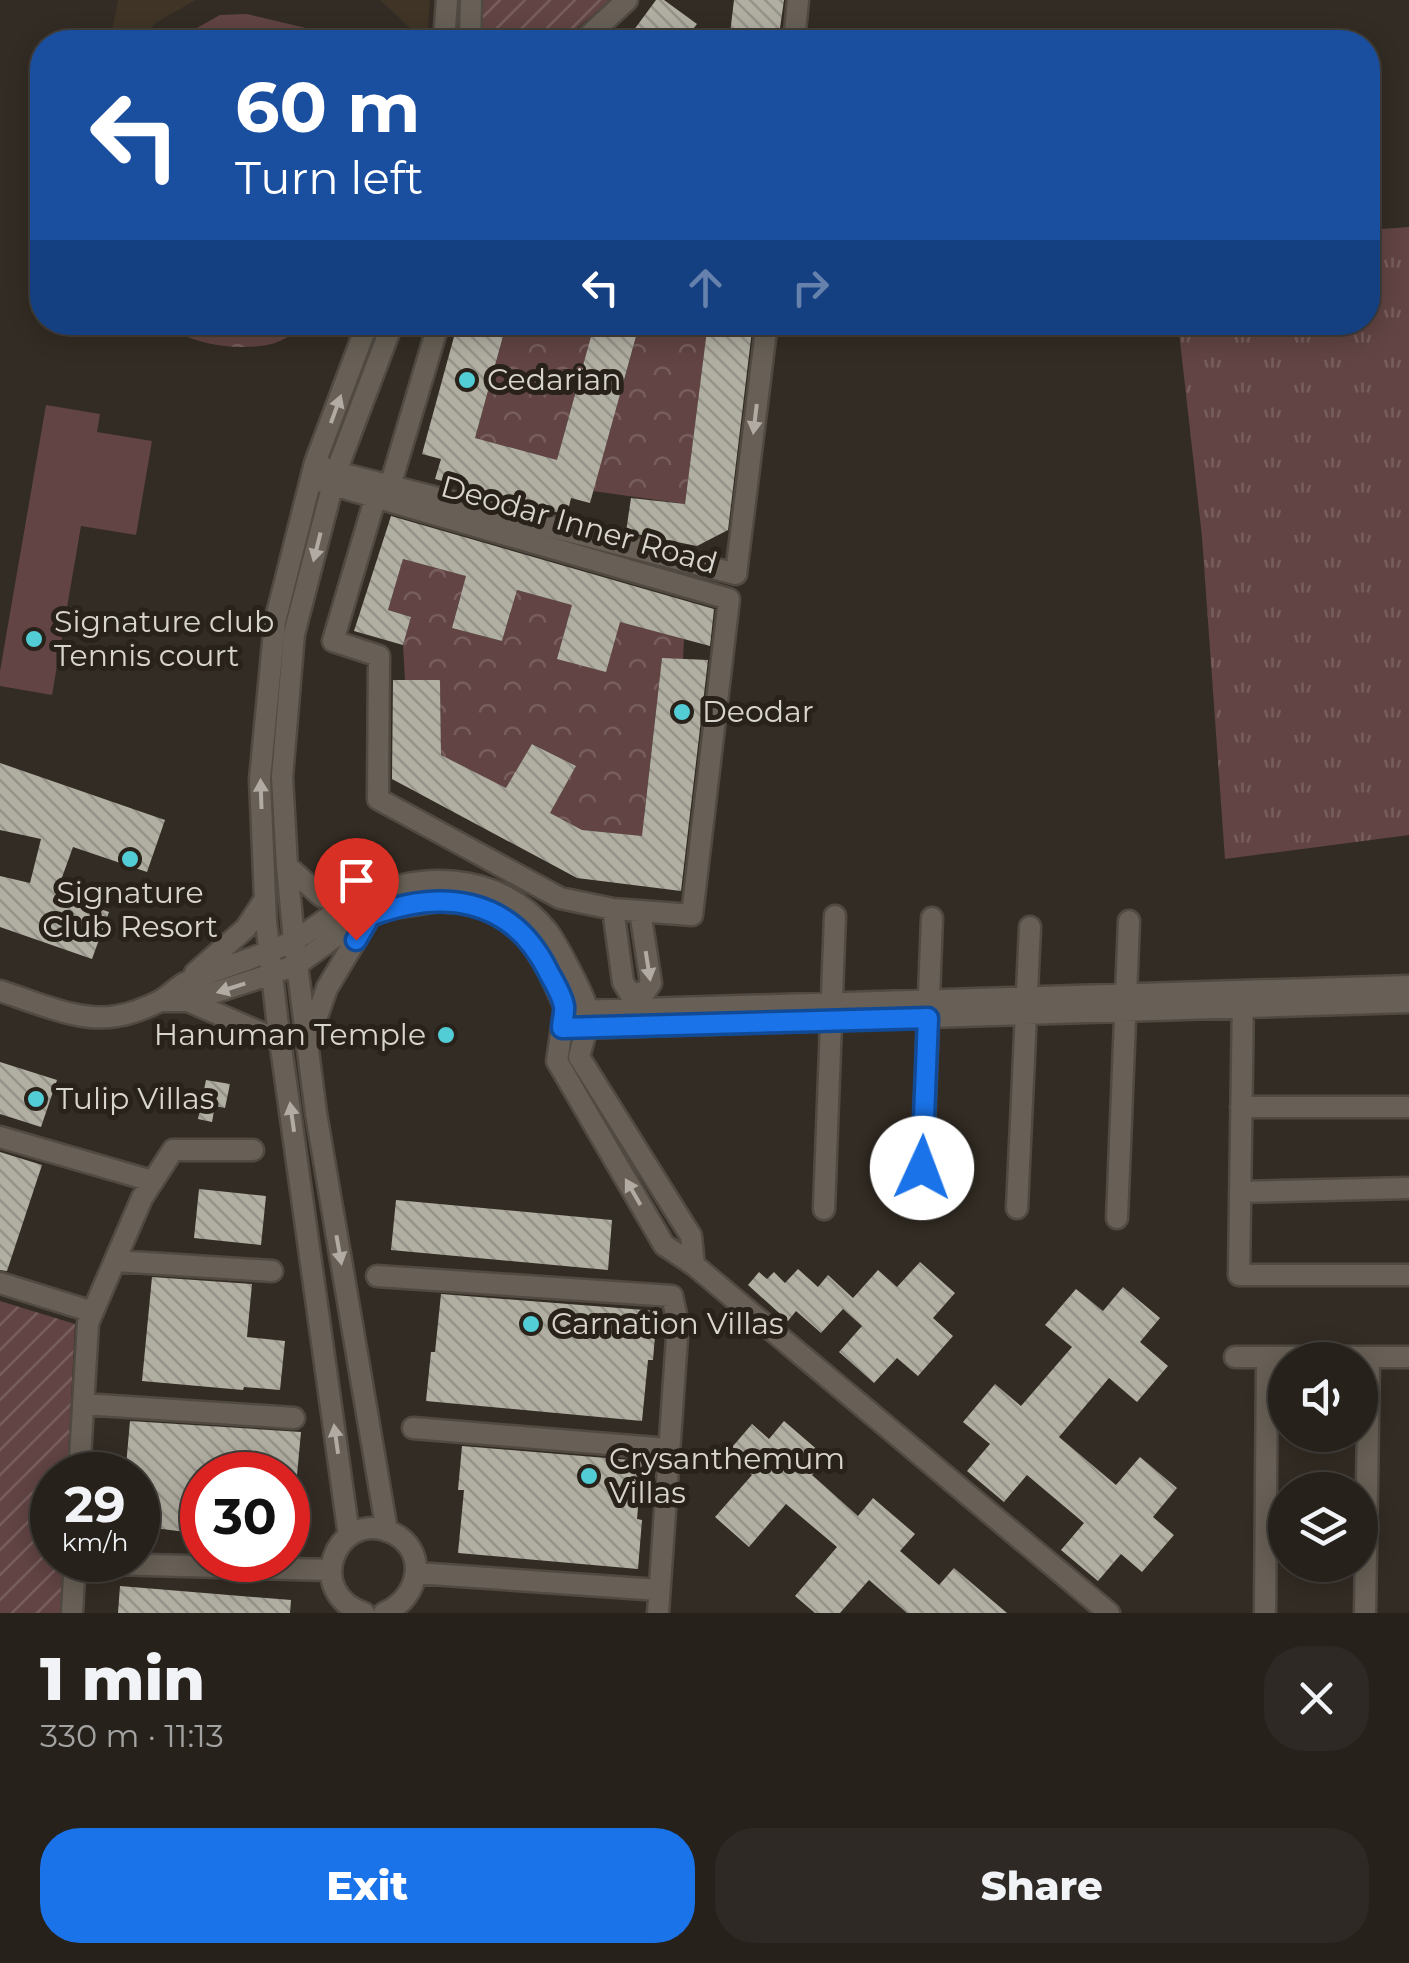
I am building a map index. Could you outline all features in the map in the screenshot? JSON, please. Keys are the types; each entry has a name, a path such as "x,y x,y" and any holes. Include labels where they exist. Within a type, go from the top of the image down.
{"street":[{"path":"445,30 446,0"},
{"path":"470,30 471,0"},
{"path":"595,30 627,0"},
{"path":"795,30 798,0"},
{"path":"350,1536 269,952 260,779 275,622 314,471 363,335"},
{"path":"387,1531 316,1113 286,866 282,776 294,634 334,480 388,335"},
{"path":"383,492 435,335"},
{"path":"314,471 383,492 736,574 765,335"},
{"name":"Deodar Inner Road","path":"383,492 730,599 692,915 613,909 560,898 378,799 379,656 334,641 383,492"},
{"path":"286,866 321,896 344,907"},
{"path":"185,993 294,941 344,907 381,890 420,882 477,884 494,890 524,908 548,932 566,961 587,1020 579,1057 692,1236 694,1265"},
{"path":"185,993 246,928 265,899"},
{"path":"0,990 81,1016 120,1016 161,1000 272,974 298,964 370,916 405,905 439,901 486,908 512,924 532,944 548,970 565,1007 556,1061 664,1246 694,1265 1109,1613"},
{"path":"613,909 623,982 630,994 645,992 651,983 640,911"},
{"path":"308,1042 327,988 370,916"},
{"path":"824,1210 834,916"},
{"path":"921,1205 932,918"},
{"path":"1118,1218 1129,922"},
{"path":"1017,1208 1030,928"},
{"path":"563,1020 1243,999 1409,986"},
{"path":"185,993 280,1041"},
{"path":"1243,999 1409,1002"},
{"path":"1243,999 1238,1275 1409,1275"},
{"path":"1241,1107 1409,1106"},
{"path":"0,1137 152,1182"},
{"path":"81,1452 88,1323 142,1198 172,1150 253,1150"},
{"path":"1240,1192 1409,1188"},
{"path":"115,1261 272,1271"},
{"path":"377,1276 672,1296 678,1323 658,1613"},
{"path":"0,1283 92,1312"},
{"path":"1235,1357 1267,1357 1265,1613"},
{"path":"1378,1357 1409,1357"},
{"path":"83,1404 294,1418"},
{"path":"413,1428 670,1449"},
{"path":"1365,1613 1368,1452"},
{"path":"362,1613 338,1596 330,1570 340,1545 361,1530 374,1528 400,1537 415,1560 413,1588 391,1612"},
{"path":"160,1565 330,1570"},
{"path":"416,1574 659,1590"},
{"path":"72,1613 74,1582"}],"shaded area":[{"path":"118,0 196,0 149,30 112,30"},
{"path":"380,0 430,0 428,30 412,30"}],"green space":[{"path":"482,0 610,0 575,30 481,30"},
{"path":"247,14 314,30 193,30 220,15"},
{"path":"1409,227 1409,835 1225,859 1202,537 1179,335 1380,335 1380,229"},
{"path":"184,335 291,335 275,343 249,347 218,345"},
{"path":"504,335 592,335 557,460 475,438"},
{"path":"637,335 706,335 685,504 593,491"},
{"path":"46,405 100,414 97,432 152,441 136,535 81,526 52,695 0,686"},
{"path":"403,559 489,582 483,603 460,597 452,628 502,641 511,611 509,588 585,608 566,626 558,659 601,617 684,639 683,659 662,659 644,816 659,838 582,830 550,813 576,766 533,744 516,771 530,781 523,797 441,755 440,680 405,680 403,645 411,617 388,610"},
{"path":"0,1301 75,1324 68,1452 30,1452 30,1582 62,1582 60,1613 0,1613"}],"building":[{"path":"656,0 664,0 697,24 692,30 634,30"},
{"path":"734,0 784,0 780,30 730,30"},
{"name":"Cedarian","path":"454,335 503,335 475,438 557,460 591,335 636,335 590,503 571,498 567,515 435,479 441,459 422,454"},
{"path":"706,335 751,335 728,530 697,546 626,532 631,498 685,504"},
{"path":"391,516 714,609 710,646 620,622 606,672 557,659 572,605 517,590 502,641 452,628 466,576 403,559 388,610 411,617 403,645 354,631"},
{"path":"662,658 708,660 681,891 577,878 392,779 393,680 440,680 441,755 506,788 532,744 576,766 550,813 582,830 642,836"},
{"name":"Signature Club Resort","path":"0,763 165,820 147,872 73,847 56,894 109,912 92,959 0,927 0,876 30,883 41,839 0,830"},
{"path":"0,1062 57,1080 41,1127 0,1114"},
{"path":"206,1080 230,1084 225,1108 215,1106 212,1122 198,1119"},
{"path":"0,1152 42,1165 7,1271 0,1270"},
{"path":"199,1189 266,1196 261,1245 194,1238"},
{"path":"396,1200 612,1220 608,1270 391,1250"},
{"path":"920,1262 955,1293 933,1318 953,1336 918,1376 897,1358 874,1383 839,1352 862,1326 843,1309 821,1333 796,1311 788,1321 748,1285 759,1272 767,1279 774,1272 785,1283 798,1269 818,1287 828,1275 853,1298 878,1270 897,1287"},
{"path":"152,1277 252,1284 247,1337 285,1341 280,1390 142,1381"},
{"path":"1123,1287 1160,1318 1140,1342 1168,1366 1137,1402 1109,1378 1059,1437 1116,1485 1140,1457 1177,1488 1153,1517 1174,1535 1142,1572 1121,1554 1098,1581 1061,1550 1084,1523 1027,1475 1004,1502 967,1471 990,1444 963,1422 995,1384 1021,1406 1072,1347 1045,1325 1076,1289 1103,1311"},
{"path":"441,1294 657,1311 642,1421 426,1401"},
{"path":"130,1421 301,1432 299,1452 180,1452 180,1531 160,1529 160,1452 127,1452"},
{"path":"784,1421 827,1458 812,1475 858,1516 873,1498 915,1534 900,1551 939,1585 954,1568 1007,1613 907,1613 869,1580 840,1613 815,1613 795,1596 837,1547 786,1504 749,1547 715,1517 752,1475 727,1453 752,1424 769,1439"},
{"path":"462,1446 642,1461 638,1569 458,1553 464,1490 458,1490"},
{"path":"120,1586 291,1600 290,1613 118,1613"}],"place":[{"name":"Cedarian","path":"467,380"},
{"name":"Signature club Tennis court","path":"34,639"},
{"name":"Deodar","path":"682,712"},
{"name":"Signature Club Resort","path":"130,859"},
{"name":"Hanuman Temple","path":"446,1035"},
{"name":"Tulip Villas","path":"36,1099"},
{"name":"Carnation Villas","path":"531,1324"},
{"name":"Crysanthemum Villas","path":"589,1476"}],"route":[{"path":"356,940 370,916 387,909 439,901 486,908 512,924 540,956 565,1007 562,1028 928,1018 922,1168"}]}
